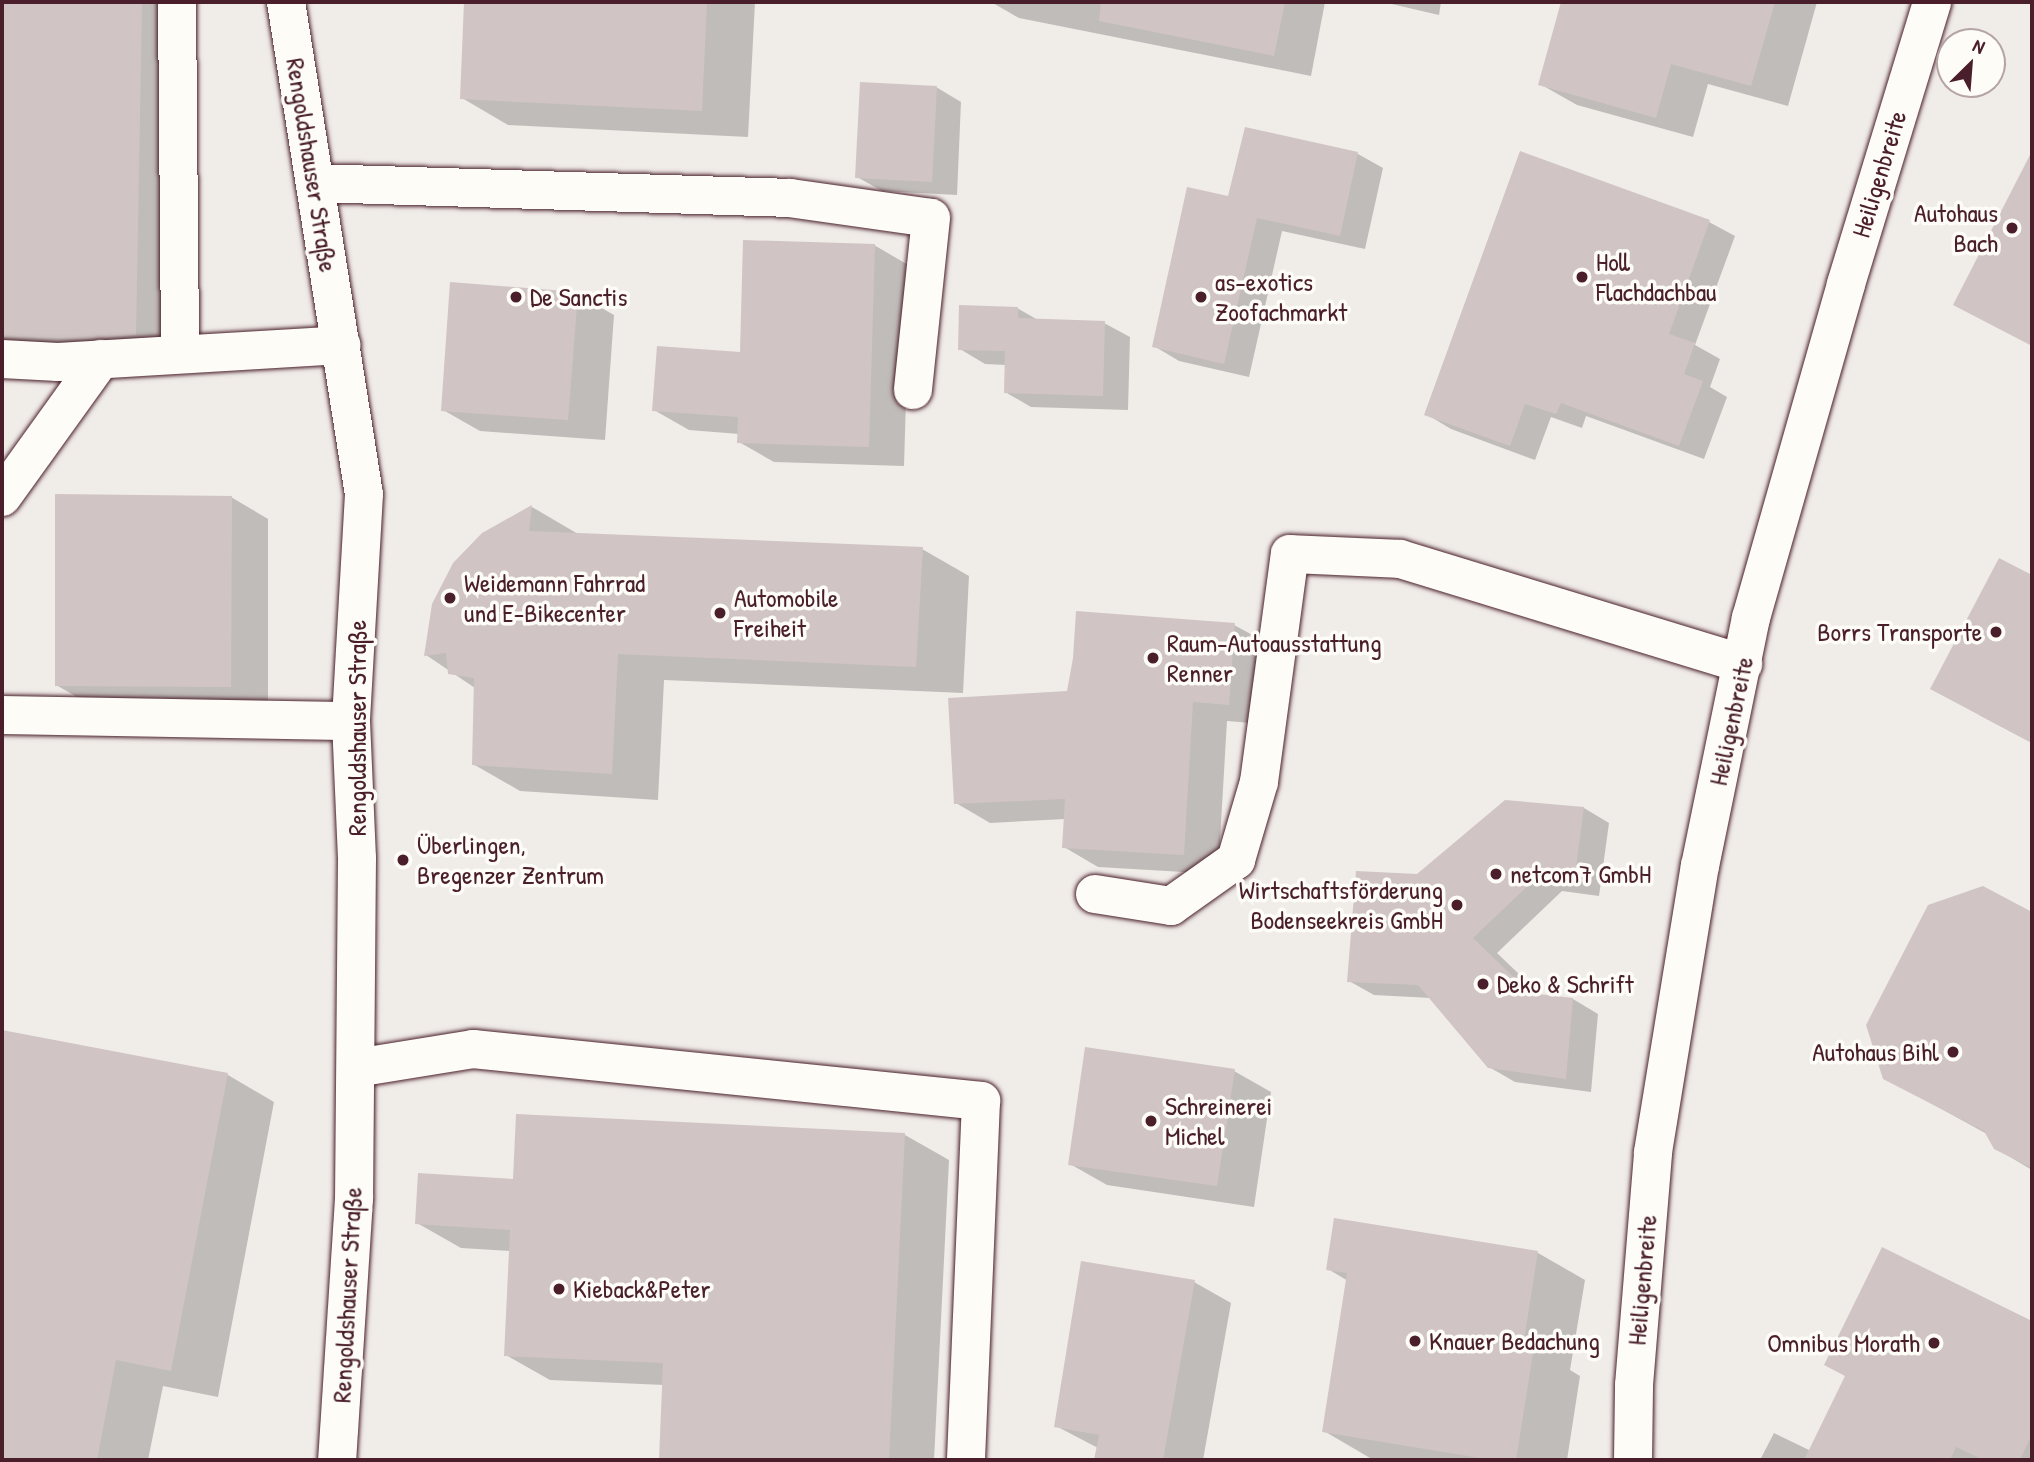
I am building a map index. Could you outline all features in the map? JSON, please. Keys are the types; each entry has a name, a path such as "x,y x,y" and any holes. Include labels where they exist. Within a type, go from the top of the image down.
{"street":[{"path":"177,2 180,355"},
{"name":"Rengoldshauser Straße","path":"286,2 364,494 352,721 357,858 354,1199 337,1460"},
{"name":"Heiligenbreite","path":"1633,1460 1634,1385 1653,1152 1700,866 1744,664 1751,618 1821,372 1932,2"},
{"path":"315,183 790,198 931,218 913,390"},
{"path":"2,359 58,362 341,345"},
{"path":"2,497 101,359"},
{"path":"1095,894 1171,906 1236,860 1259,782 1290,554 1400,559 1744,664"},
{"path":"2,715 352,721"},
{"path":"356,1068 472,1049 981,1101 966,1460"}],"shaded area":[{"path":"2,2 2032,2 2032,1460 2,1460"}],"building":[{"path":"2,2 142,2 136,335 83,339 2,337"},
{"path":"464,2 707,2 702,111 460,99"},
{"path":"1101,2 1285,2 1274,56 1099,21"},
{"path":"1561,2 1775,2 1751,86 1671,64 1656,118 1538,85"},
{"path":"860,82 937,86 932,182 855,178"},
{"path":"1245,127 1358,152 1340,236 1257,218 1224,364 1152,347 1187,187 1228,196"},
{"name":"Holl Flachdachbau","path":"1520,151 1710,220 1669,334 1695,343 1684,374 1703,381 1679,446 1561,403 1556,414 1525,404 1510,446 1424,415"},
{"name":"Autohaus Bach","path":"2032,151 2032,346 1953,305"},
{"path":"743,240 875,244 869,447 737,443 738,417 652,411 657,346 740,352"},
{"path":"450,282 578,292 568,420 441,411"},
{"path":"959,305 1018,307 1018,318 1105,321 1103,396 1004,393 1005,351 958,350"},
{"path":"55,494 232,496 231,687 55,686"},
{"path":"532,505 529,531 923,547 916,667 618,654 612,774 472,765 474,678 448,674 446,653 424,656 432,604 453,563 482,533"},
{"name":"Borrs Transporte","path":"1999,558 2032,575 2032,743 1930,689"},
{"path":"1076,611 1235,623 1229,705 1193,702 1184,855 1062,848 1065,799 954,804 948,698 1067,691 1073,658"},
{"path":"1505,800 1584,807 1574,882 1536,878 1473,938 1530,993 1573,998 1566,1079 1488,1068 1418,985 1347,982 1356,871 1417,874"},
{"name":"Autohaus Bihl","path":"1983,886 2032,912 2032,1168 1994,1149 1984,1131 1883,1079 1866,1025 1928,905"},
{"path":"2,1030 228,1073 171,1371 116,1360 97,1460 2,1460"},
{"name":"Schreinerei Michel","path":"1085,1047 1235,1069 1217,1186 1068,1165"},
{"path":"516,1114 905,1133 889,1460 659,1460 663,1363 504,1356 510,1230 415,1224 418,1173 513,1179"},
{"name":"Knauer Bedachung","path":"1334,1218 1538,1251 1523,1346 1534,1347 1516,1460 1492,1460 1322,1432 1347,1273 1326,1270"},
{"name":"Omnibus Morath","path":"1882,1247 2032,1321 2032,1434 2020,1460 1984,1460 1956,1447 1950,1460 1804,1460 1845,1376 1824,1365"},
{"path":"1081,1261 1195,1280 1163,1460 1094,1460 1099,1435 1054,1427"}],"place":[{"name":"Autohaus Bach","path":"2012,228"},
{"name":"Holl Flachdachbau","path":"1582,277"},
{"name":"De Sanctis","path":"516,297"},
{"name":"as-exotics Zoofachmarkt","path":"1201,297"},
{"name":"Weidemann Fahrrad und E-Bikecenter","path":"450,598"},
{"name":"Automobile Freiheit","path":"720,613"},
{"name":"Borrs Transporte","path":"1996,632"},
{"name":"Raum-Autoausstattung Renner","path":"1153,658"},
{"name":"Überlingen, Bregenzer Zentrum","path":"403,860"},
{"name":"netcom7 GmbH","path":"1496,874"},
{"name":"Wirtschaftsförderung Bodenseekreis GmbH","path":"1457,905"},
{"name":"Deko & Schrift","path":"1483,984"},
{"name":"Autohaus Bihl","path":"1953,1052"},
{"name":"Schreinerei Michel","path":"1151,1121"},
{"name":"Kieback&Peter","path":"559,1289"},
{"name":"Knauer Bedachung","path":"1415,1341"},
{"name":"Omnibus Morath","path":"1934,1343"}]}
